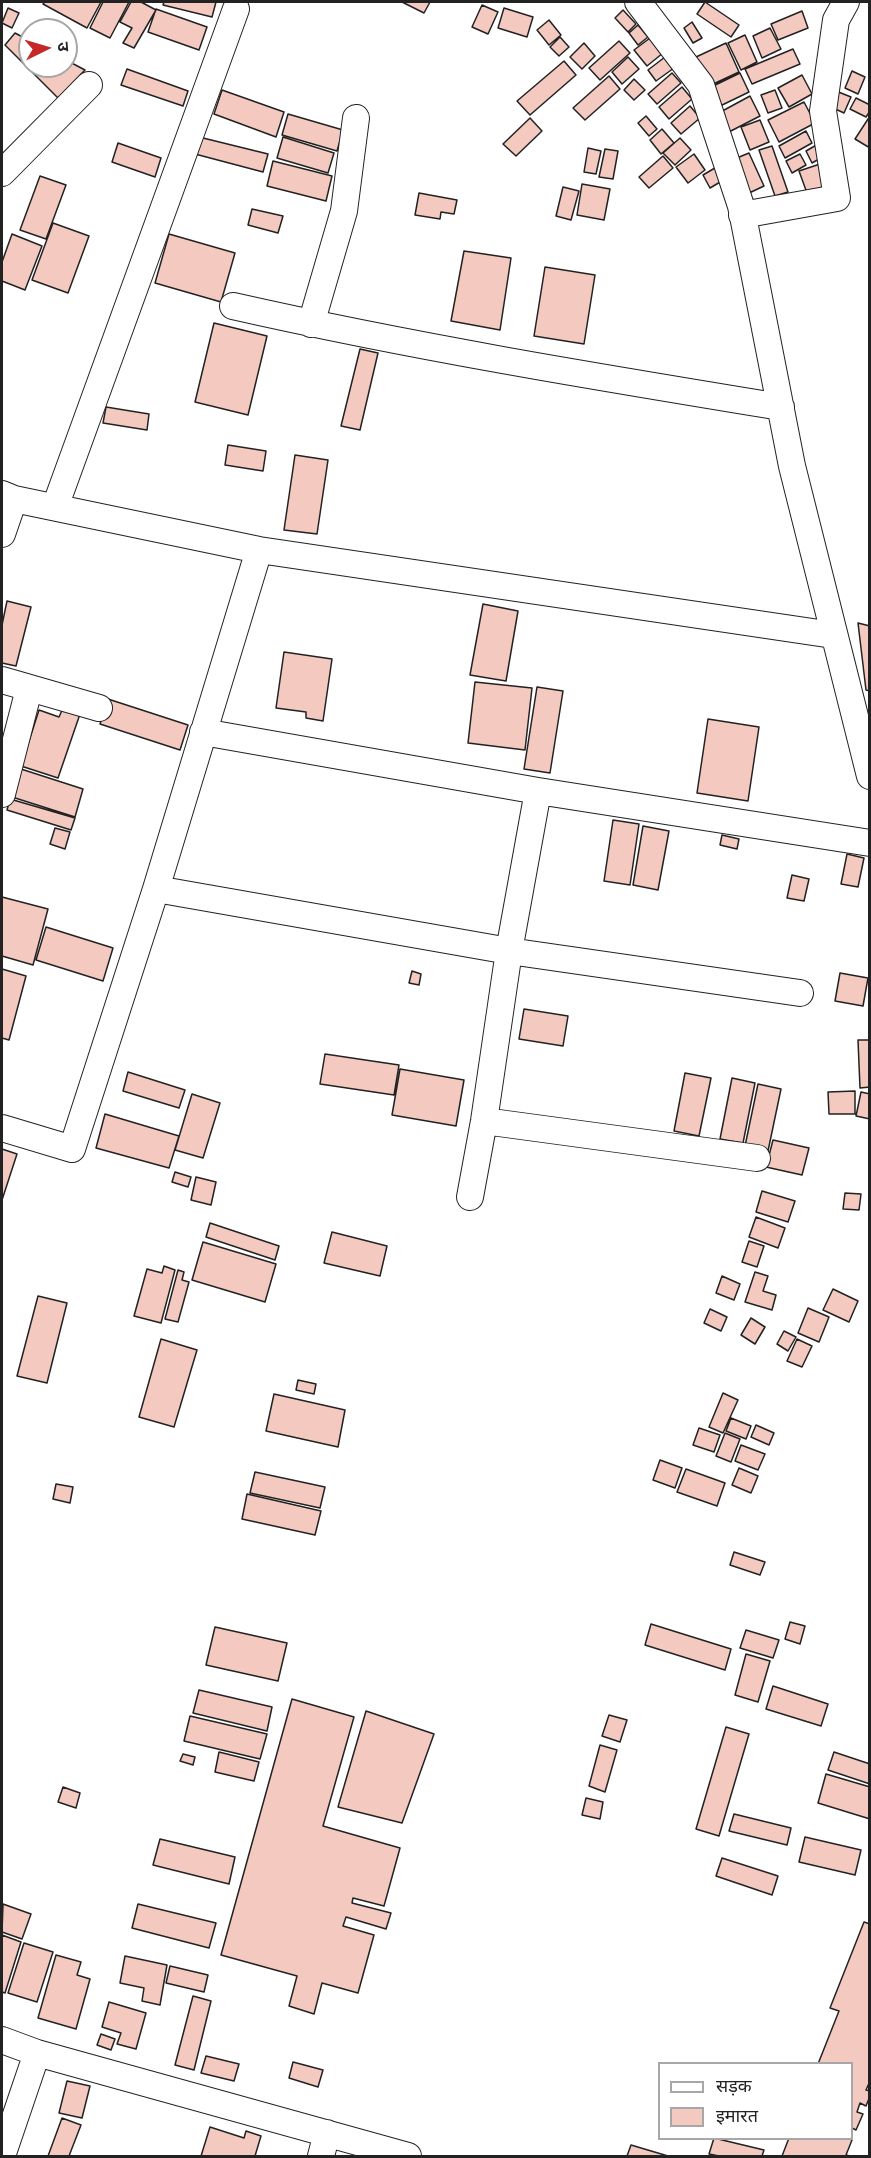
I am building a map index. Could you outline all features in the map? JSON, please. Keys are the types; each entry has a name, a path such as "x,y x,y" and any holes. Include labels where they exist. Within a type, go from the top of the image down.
{"street":[{"path":"638,2 701,85 742,215 792,466 833,635 860,699 870,776"},
{"path":"742,215 837,198 824,111 836,20 846,2"},
{"path":"55,507 237,9"},
{"path":"2,173 89,85"},
{"path":"311,324 344,211 356,118"},
{"path":"233,306 311,324 583,375 781,407"},
{"path":"2,534 8,497 259,550 833,635"},
{"path":"2,1128 72,1149 156,889 259,550"},
{"path":"2,680 99,708"},
{"path":"2,794 29,689"},
{"path":"203,732 538,791 870,843"},
{"path":"470,1197 484,1121 509,951 538,791"},
{"path":"156,889 509,951 800,993"},
{"path":"484,1121 757,1158"},
{"path":"2,2040 324,2145 408,2157"},
{"path":"2,2157 37,2053"}],"building":[{"path":"45,2 101,2 87,28 78,23 78,18 69,18 43,4"},
{"path":"103,2 129,2 110,38 90,28"},
{"path":"131,2 141,2 156,10 134,48 123,43 132,28 120,22"},
{"path":"164,2 216,2 212,17 163,5"},
{"path":"402,2 430,2 424,13"},
{"path":"705,2 739,25 731,37 697,14"},
{"path":"482,5 498,12 488,34 472,27"},
{"path":"8,8 19,13 12,28 2,23"},
{"path":"504,8 533,17 527,37 498,28"},
{"path":"156,9 207,27 199,50 148,32"},
{"path":"623,10 636,24 628,32 615,18"},
{"path":"802,11 808,28 778,40 771,24"},
{"path":"549,20 561,35 549,45 537,30"},
{"path":"692,22 702,38 693,43 684,28"},
{"path":"638,25 648,37 638,45 629,33"},
{"path":"770,28 781,49 762,58 753,36"},
{"path":"15,33 18,35 18,58 5,45"},
{"path":"745,35 757,62 741,70 728,43"},
{"path":"560,37 569,47 559,56 550,47"},
{"path":"650,38 663,53 647,66 634,50"},
{"path":"619,41 630,53 600,80 589,68"},
{"path":"584,43 595,56 582,69 570,57"},
{"path":"726,43 739,72 709,86 696,57"},
{"path":"793,49 800,64 752,84 745,69"},
{"path":"628,57 639,69 622,84 612,72"},
{"path":"665,57 674,68 656,81 648,70"},
{"path":"564,61 576,75 530,115 517,101"},
{"path":"78,66 85,70 78,77"},
{"path":"127,69 188,91 183,106 121,85"},
{"path":"852,71 865,77 858,94 845,88"},
{"path":"672,73 681,83 657,104 648,94"},
{"path":"740,73 749,92 718,107 709,88"},
{"path":"802,75 812,94 789,107 778,88"},
{"path":"609,76 620,89 585,120 573,108"},
{"path":"38,78 77,78 58,98"},
{"path":"634,79 645,90 634,100 624,90"},
{"path":"682,87 692,99 669,119 659,107"},
{"path":"222,90 284,112 276,137 214,114"},
{"path":"775,90 782,108 768,113 761,95"},
{"path":"836,91 851,97 844,113 829,106"},
{"path":"750,96 760,116 725,134 715,115"},
{"path":"856,98 870,105 870,111 866,117 850,109"},
{"path":"804,102 815,123 779,142 768,120"},
{"path":"690,106 700,118 681,134 671,123"},
{"path":"288,114 343,130 337,151 282,135"},
{"path":"646,116 657,129 649,136 638,123"},
{"path":"870,116 870,148 855,139"},
{"path":"530,118 542,131 516,156 503,144"},
{"path":"760,120 769,142 750,150 741,127"},
{"path":"662,129 674,143 661,154 650,140"},
{"path":"806,131 812,143 785,158 779,146"},
{"path":"199,137 268,154 263,172 195,154"},
{"path":"283,137 334,153 328,173 277,158"},
{"path":"680,138 691,150 675,165 663,153"},
{"path":"118,143 161,158 155,177 112,162"},
{"path":"820,143 826,155 812,163 806,151"},
{"path":"772,146 788,192 775,196 759,150"},
{"path":"588,148 601,151 596,174 584,172"},
{"path":"605,149 618,151 613,179 599,177"},
{"path":"749,153 764,186 747,194 732,160"},
{"path":"694,154 705,170 688,183 676,167"},
{"path":"800,154 806,165 792,173 786,161"},
{"path":"663,156 673,168 649,188 639,177"},
{"path":"273,161 332,176 326,201 267,186"},
{"path":"820,164 828,185 807,193 799,171"},
{"path":"720,165 727,178 710,188 703,175"},
{"path":"40,176 66,185 46,239 20,230"},
{"path":"582,184 610,189 604,220 577,215"},
{"path":"563,187 579,191 571,220 556,216"},
{"path":"419,193 457,200 454,214 441,212 440,219 415,215"},
{"path":"252,209 283,216 278,233 248,225"},
{"path":"53,223 89,236 68,293 32,280"},
{"path":"12,234 42,246 25,290 2,281 2,262"},
{"path":"169,234 235,253 221,302 155,283"},
{"path":"464,251 511,258 500,330 451,321"},
{"path":"545,267 595,275 584,344 534,336"},
{"path":"214,323 267,336 248,415 195,402"},
{"path":"360,349 378,353 360,430 341,426"},
{"path":"106,407 149,414 147,430 103,423"},
{"path":"228,445 266,451 263,471 225,465"},
{"path":"295,455 328,460 317,534 284,530"},
{"path":"7,601 31,607 16,666 2,663 2,625"},
{"path":"483,604 518,611 506,681 470,675"},
{"path":"858,623 870,626 870,691 866,690"},
{"path":"284,652 332,659 323,721 306,718 306,712 276,708"},
{"path":"475,682 532,688 525,750 468,743"},
{"path":"537,687 563,691 550,773 524,769"},
{"path":"108,699 188,725 180,750 100,724"},
{"path":"63,708 80,714 58,778 21,766 39,710 59,717"},
{"path":"708,719 759,727 748,801 697,793"},
{"path":"21,769 83,789 75,817 12,797"},
{"path":"10,799 75,818 71,830 7,810"},
{"path":"613,820 639,824 630,885 604,881"},
{"path":"643,826 669,831 658,890 633,885"},
{"path":"55,828 70,832 65,849 50,844"},
{"path":"722,835 739,839 737,849 720,845"},
{"path":"847,854 864,858 858,887 841,884"},
{"path":"792,875 809,879 804,901 787,898"},
{"path":"2,897 48,909 33,965 2,956"},
{"path":"46,927 113,948 103,981 36,960"},
{"path":"2,969 26,976 9,1040 2,1038"},
{"path":"412,971 421,974 419,985 409,983"},
{"path":"840,973 868,978 863,1006 835,1001"},
{"path":"524,1009 568,1016 563,1046 519,1039"},
{"path":"858,1040 870,1040 870,1087 860,1088"},
{"path":"325,1054 399,1065 394,1095 320,1084"},
{"path":"400,1069 464,1080 456,1126 392,1115"},
{"path":"128,1072 185,1090 179,1108 123,1091"},
{"path":"685,1073 711,1078 699,1136 674,1131"},
{"path":"732,1078 755,1083 743,1143 720,1139"},
{"path":"758,1084 781,1089 768,1151 745,1146"},
{"path":"855,1091 855,1114 829,1114 828,1092"},
{"path":"861,1092 870,1094 870,1119 856,1116"},
{"path":"192,1094 220,1103 203,1158 175,1150"},
{"path":"105,1114 179,1136 169,1168 96,1148"},
{"path":"773,1140 809,1148 802,1175 766,1167"},
{"path":"2,1149 17,1154 2,1200"},
{"path":"175,1172 191,1177 188,1187 172,1182"},
{"path":"196,1177 216,1182 211,1205 191,1200"},
{"path":"762,1191 795,1201 788,1222 756,1212"},
{"path":"845,1193 861,1194 859,1210 843,1209"},
{"path":"756,1217 785,1228 778,1248 749,1237"},
{"path":"210,1223 279,1246 275,1260 206,1237"},
{"path":"332,1232 387,1246 380,1276 324,1263"},
{"path":"749,1241 764,1246 757,1267 742,1262"},
{"path":"203,1242 276,1264 265,1302 192,1280"},
{"path":"164,1266 175,1270 161,1323 134,1316 147,1269 162,1273"},
{"path":"178,1270 184,1272 182,1280 189,1282 178,1322 165,1319"},
{"path":"755,1272 768,1276 763,1291 776,1295 772,1310 745,1302"},
{"path":"722,1276 740,1284 734,1300 716,1293"},
{"path":"833,1289 858,1301 849,1322 823,1310"},
{"path":"38,1296 67,1303 47,1383 17,1376"},
{"path":"808,1308 829,1317 819,1342 798,1333"},
{"path":"710,1309 727,1317 721,1331 704,1323"},
{"path":"751,1318 765,1327 755,1344 741,1335"},
{"path":"784,1331 796,1337 788,1351 777,1344"},
{"path":"161,1339 197,1350 174,1427 139,1417"},
{"path":"797,1339 812,1346 802,1367 787,1361"},
{"path":"298,1380 316,1384 314,1394 296,1390"},
{"path":"723,1393 738,1400 723,1433 709,1427"},
{"path":"274,1394 345,1410 338,1447 266,1431"},
{"path":"731,1418 751,1426 746,1439 726,1431"},
{"path":"756,1425 774,1433 769,1445 751,1437"},
{"path":"699,1428 720,1435 714,1452 693,1445"},
{"path":"725,1433 740,1439 731,1462 716,1456"},
{"path":"741,1445 765,1454 758,1470 735,1461"},
{"path":"660,1460 682,1468 675,1488 653,1480"},
{"path":"739,1468 758,1476 751,1493 732,1485"},
{"path":"686,1469 725,1483 717,1506 677,1492"},
{"path":"255,1472 325,1487 320,1508 250,1493"},
{"path":"56,1484 73,1487 70,1503 53,1499"},
{"path":"247,1494 321,1511 315,1535 242,1519"},
{"path":"734,1552 765,1562 760,1575 730,1565"},
{"path":"790,1622 805,1626 800,1644 785,1639"},
{"path":"651,1624 731,1649 725,1670 645,1645"},
{"path":"215,1627 287,1643 278,1681 206,1665"},
{"path":"746,1630 779,1640 773,1658 740,1648"},
{"path":"746,1654 770,1661 758,1702 735,1695"},
{"path":"773,1686 828,1704 821,1726 766,1709"},
{"path":"199,1690 272,1707 267,1731 193,1713"},
{"path":"292,1699 354,1717 323,1826 400,1848 384,1906 353,1898 352,1903 391,1913 386,1929 346,1917 343,1926 374,1935 358,1993 322,1983 314,2014 289,2006 297,1976 221,1955"},
{"path":"366,1711 434,1734 402,1823 338,1807"},
{"path":"609,1715 627,1720 620,1742 602,1736"},
{"path":"190,1716 267,1734 260,1759 184,1741"},
{"path":"726,1727 749,1734 719,1836 696,1829"},
{"path":"600,1745 617,1750 605,1792 589,1786"},
{"path":"219,1752 259,1762 254,1781 215,1772"},
{"path":"834,1752 870,1764 870,1784 828,1770"},
{"path":"183,1754 195,1757 193,1765 180,1761"},
{"path":"826,1774 870,1787 870,1819 818,1803"},
{"path":"63,1787 80,1793 76,1808 58,1802"},
{"path":"586,1798 603,1802 600,1819 582,1815"},
{"path":"734,1814 791,1828 787,1845 729,1831"},
{"path":"805,1837 861,1850 855,1875 799,1862"},
{"path":"160,1839 235,1857 229,1884 153,1865"},
{"path":"722,1858 778,1876 772,1895 716,1876"},
{"path":"3,1904 31,1914 22,1939 2,1932"},
{"path":"138,1904 216,1923 209,1948 132,1928"},
{"path":"864,1922 870,1924 870,2081 866,2090 870,2091 870,2096 866,2106 860,2103 857,2112 863,2114 856,2130 853,2128 853,2062 819,2062 839,2011 830,2008"},
{"path":"2,1935 21,1942 5,1993 2,1992"},
{"path":"24,1943 53,1952 37,2002 8,1993"},
{"path":"56,1955 81,1962 77,1975 90,1979 76,2029 38,2018"},
{"path":"125,1956 167,1965 160,2005 142,2001 144,1988 120,1983"},
{"path":"170,1966 208,1975 204,1992 166,1983"},
{"path":"193,1996 211,2001 194,2070 175,2065"},
{"path":"109,2002 146,2013 136,2049 117,2044 121,2033 102,2027"},
{"path":"101,2034 115,2039 111,2050 97,2045"},
{"path":"206,2056 239,2064 234,2081 201,2073"},
{"path":"293,2062 323,2070 318,2087 289,2078"},
{"path":"67,2081 90,2086 82,2118 59,2113"},
{"path":"62,2118 81,2125 69,2156 48,2156"},
{"path":"210,2127 244,2138 246,2131 261,2136 255,2156 201,2156"},
{"path":"713,2140 764,2150 762,2156 709,2154"},
{"path":"788,2140 852,2140 846,2155 850,2156 782,2156"},
{"path":"631,2145 668,2156 627,2156"}]}
